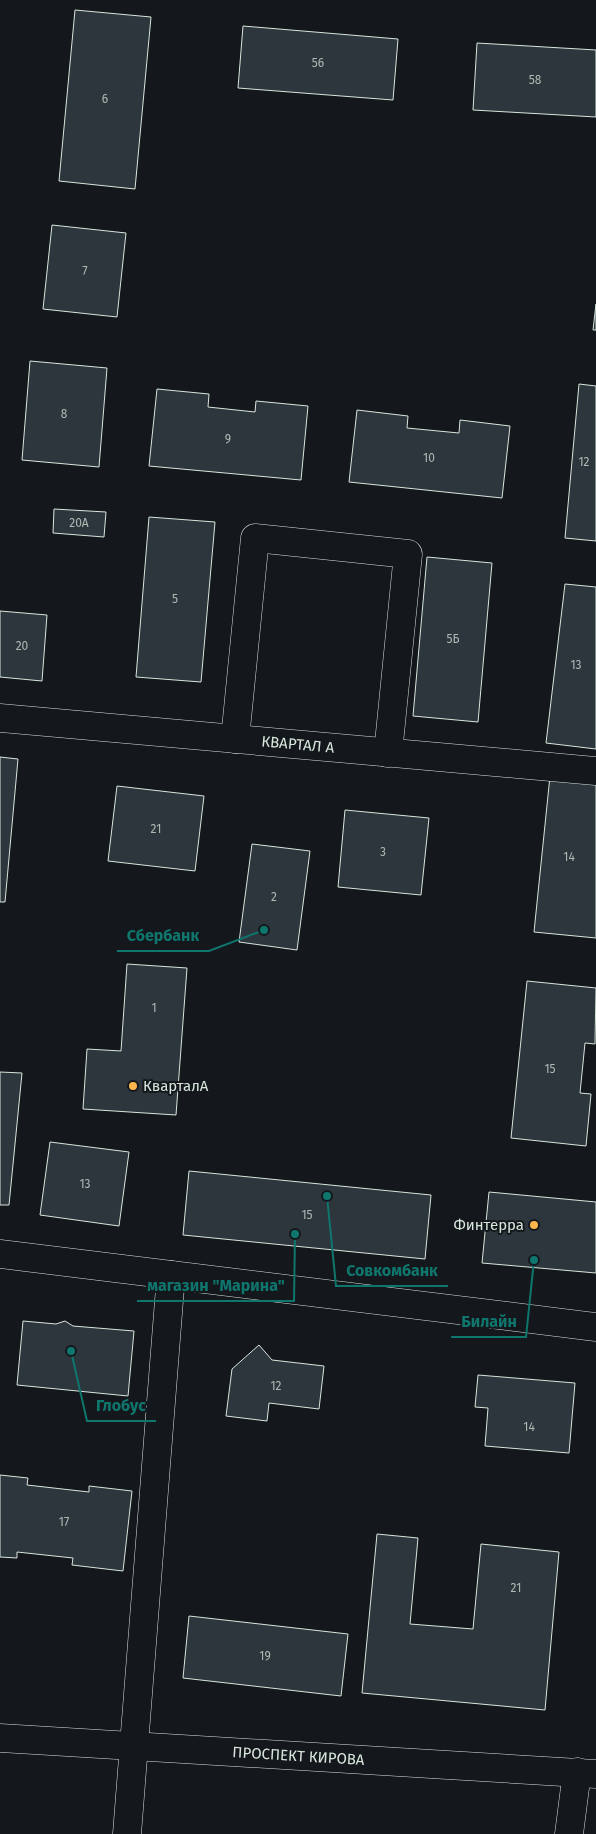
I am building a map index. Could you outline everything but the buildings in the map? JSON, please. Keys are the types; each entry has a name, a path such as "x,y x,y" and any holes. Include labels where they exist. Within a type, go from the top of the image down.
{"street":[{"path":"235,739 255,538 408,554 388,753"},
{"name":"КВАРТАЛ А","path":"0,718 596,771"},
{"path":"0,1254 596,1327"},
{"path":"127,1834 172,1275"},
{"name":"ПРОСПЕКТ КИРОВА","path":"0,1738 586,1773"},
{"path":"570,1834 586,1773"}],"place":[{"name":"Сбербанк","path":"264,930"},
{"name":"КварталА","path":"133,1086"},
{"name":"Совкомбанк","path":"327,1196"},
{"name":"Финтерра","path":"534,1225"},
{"name":"магазин \"Марина\"","path":"295,1234"},
{"name":"Билайн","path":"534,1260"},
{"name":"Глобус","path":"71,1351"}]}
